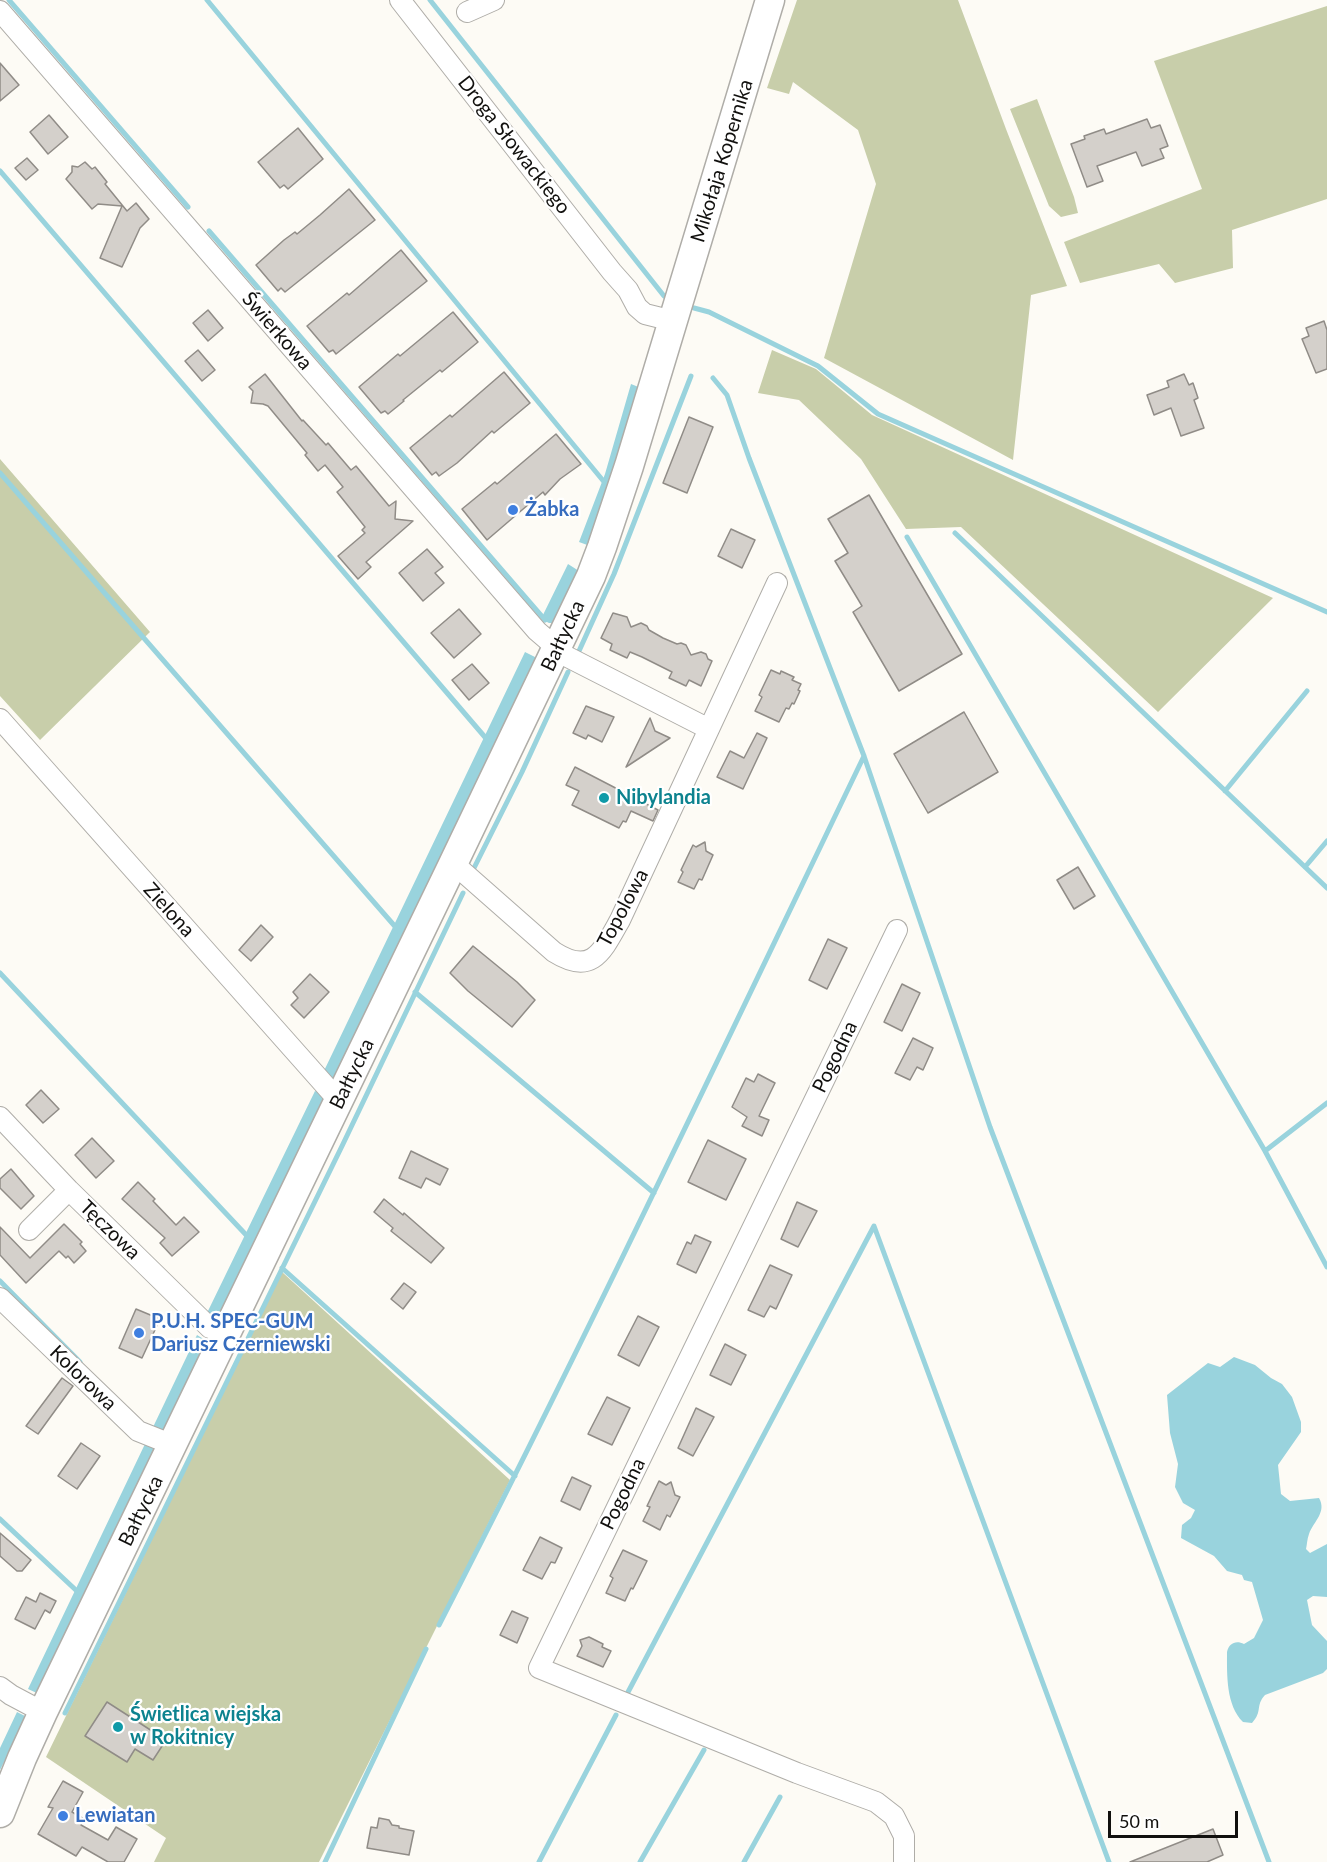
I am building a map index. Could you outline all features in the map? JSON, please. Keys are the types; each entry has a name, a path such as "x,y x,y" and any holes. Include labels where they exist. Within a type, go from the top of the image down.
{"main road":[{"name":"Mikołaja Kopernika","path":"673,321 770,0"},
{"name":"Bałtycka","path":"0,1813 160,1441 226,1334 557,649 602,547 673,321"}],"street":[{"name":"Droga Słowackiego","path":"400,0 612,272 628,290 646,296 673,321"},
{"path":"467,12 494,0"},
{"name":"Świerkowa","path":"0,11 537,631 557,649"},
{"name":"Topolowa","path":"452,866 462,871 568,962 584,963 596,957 608,942 620,920 777,583"},
{"path":"557,649 709,729"},
{"name":"Zielona","path":"0,719 339,1101"},
{"name":"Pogodna","path":"897,930 539,1668 797,1773 876,1802 894,1816 904,1836 904,1862"},
{"name":"Tęczowa","path":"0,1117 69,1190 210,1328 226,1334"},
{"path":"29,1230 69,1190"},
{"name":"Kolorowa","path":"0,1298 138,1431 160,1441"},
{"path":"0,1687 43,1712"}],"green space":[{"path":"797,0 958,0 1067,286 1031,295 1013,460 824,358 876,184 858,130 793,82 789,94 767,88"},
{"path":"1327,6 1327,199 1232,230 1233,268 1175,283 1159,264 1080,283 1064,242 1202,189 1154,61"},
{"path":"1037,99 1078,213 1061,217 1049,206 1010,109"},
{"path":"772,350 816,369 872,415 1273,598 1158,712 961,527 906,529 861,459 799,400 758,393"},
{"path":"0,459 150,632 40,740 0,696"},
{"path":"282,1272 510,1480 319,1862 154,1862 166,1838 46,1757"}],"water":[{"path":"631,384 641,388 590,546 579,542 605,474"},
{"path":"568,564 579,571 556,623 549,623 541,619"},
{"path":"525,652 539,659 337,1084 322,1075"},
{"path":"315,1091 321,1093 328,1103 221,1320 215,1319 207,1313"},
{"path":"197,1335 210,1343 39,1694 28,1689"},
{"path":"1234,1357 1255,1365 1282,1384 1292,1397 1301,1422 1301,1432 1278,1465 1281,1494 1290,1501 1319,1498 1321,1512 1309,1534 1306,1549 1310,1553 1327,1544 1327,1597 1313,1596 1307,1600 1312,1625 1327,1641 1327,1669 1323,1673 1265,1695 1252,1723 1243,1722 1233,1707 1229,1689 1227,1652 1233,1643 1244,1644 1254,1638 1263,1620 1252,1582 1244,1580 1242,1575 1227,1571 1214,1556 1181,1538 1182,1525 1191,1518 1195,1510 1183,1503 1175,1487 1178,1464 1170,1433 1167,1395 1208,1363 1220,1367"},
{"path":"17,1712 27,1717 0,1770 0,1748"}],"building":[{"path":"0,63 19,85 0,101"},
{"path":"49,115 68,137 48,154 30,132"},
{"path":"1147,119 1151,128 1160,125 1168,146 1160,149 1164,158 1142,166 1136,152 1097,166 1103,181 1087,187 1071,144 1085,139 1084,136 1104,129 1106,134"},
{"path":"298,128 323,159 288,189 284,185 280,188 258,162"},
{"path":"27,158 38,170 26,180 15,168"},
{"path":"85,162 92,169 95,167 107,182 105,184 127,211 136,203 149,219 140,228 122,267 100,258 122,206 98,204 92,209 66,179 72,172 72,166 78,167"},
{"path":"349,189 375,220 285,292 281,288 278,291 256,265 284,240 295,232 297,234"},
{"path":"401,250 427,281 336,354 333,350 329,352 307,326 347,293 349,295"},
{"path":"208,310 223,328 208,341 193,323"},
{"path":"453,312 478,342 442,372 440,370 388,414 385,411 381,413 359,387"},
{"path":"1324,321 1327,330 1327,369 1316,373 1302,339 1309,336 1306,328"},
{"path":"198,350 215,370 202,381 185,361"},
{"path":"504,372 530,403 494,433 492,431 457,463 439,476 436,472 432,475 410,448 450,415 452,417"},
{"path":"265,374 302,421 326,445 328,443 351,470 356,466 389,506 396,501 395,519 413,521 366,562 371,567 358,579 338,556 365,533 362,530 365,527 337,492 343,487 325,465 318,471 305,455 307,453 268,406 251,403 253,391 249,387"},
{"path":"1184,374 1189,385 1193,383 1198,398 1194,400 1204,428 1181,436 1171,408 1154,415 1147,395 1169,387 1167,381"},
{"path":"689,417 713,427 687,493 663,483"},
{"path":"556,434 581,464 560,479 545,495 543,492 487,540 462,509 495,482 497,484"},
{"path":"869,495 962,654 899,691 853,612 862,606 835,561 848,553 828,519"},
{"path":"731,529 755,540 742,568 718,556"},
{"path":"427,549 443,567 435,573 444,583 423,601 399,573"},
{"path":"459,609 481,634 454,658 431,633"},
{"path":"613,613 627,617 631,627 641,623 663,638 686,645 691,655 701,652 706,654 712,661 701,686 689,680 686,686 669,678 672,672 642,657 630,652 627,658 610,650 612,644 601,638"},
{"path":"472,664 489,683 469,700 452,680"},
{"path":"771,670 780,674 781,671 794,677 792,680 801,684 794,704 792,703 789,709 786,708 779,722 755,711 762,697 759,695"},
{"path":"586,706 614,717 602,742 588,735 586,739 573,733"},
{"path":"964,712 998,772 928,813 894,754"},
{"path":"650,718 655,731 670,738 626,767"},
{"path":"757,733 767,738 743,789 717,777 730,751 744,758"},
{"name":"Nibylandia","path":"575,767 658,810 653,821 631,811 626,822 623,821 619,828 572,805 579,791 566,785"},
{"path":"705,842 706,851 713,855 702,880 699,879 694,889 678,882 693,845 696,847"},
{"path":"1078,867 1095,896 1074,909 1057,880"},
{"path":"261,925 273,937 251,961 239,950"},
{"path":"828,939 847,948 827,989 809,980"},
{"path":"473,946 535,1000 512,1027 450,973"},
{"path":"310,974 329,992 304,1018 291,1005 298,998 293,992"},
{"path":"902,984 920,993 902,1031 884,1022"},
{"path":"913,1038 933,1048 923,1070 917,1067 910,1080 895,1073"},
{"path":"758,1074 775,1083 759,1116 769,1120 762,1136 742,1126 747,1117 732,1107 746,1078 754,1082"},
{"path":"41,1090 59,1109 43,1123 26,1105"},
{"path":"92,1138 114,1161 96,1178 75,1155"},
{"path":"708,1140 746,1159 726,1200 688,1182"},
{"path":"411,1151 448,1169 440,1185 426,1178 421,1188 399,1178"},
{"path":"11,1169 34,1196 21,1209 0,1188 0,1179"},
{"path":"138,1182 176,1225 184,1217 199,1232 172,1256 160,1243 165,1238 122,1199"},
{"path":"384,1199 403,1215 404,1213 444,1248 431,1263 391,1231 393,1228 374,1212"},
{"path":"797,1202 817,1211 798,1247 781,1239"},
{"path":"64,1224 82,1242 80,1244 86,1251 74,1263 59,1251 26,1283 0,1255 0,1227 30,1258"},
{"path":"695,1235 711,1242 696,1273 677,1264 687,1242 691,1244"},
{"path":"770,1265 792,1275 776,1309 770,1306 764,1317 748,1310"},
{"path":"404,1283 416,1292 403,1309 391,1299"},
{"name":"P.U.H. SPEC-GUM Dariusz Czerniewski","path":"136,1309 160,1319 142,1358 119,1348"},
{"path":"638,1316 659,1327 639,1366 618,1355"},
{"path":"725,1344 746,1355 731,1385 710,1375"},
{"path":"62,1378 73,1386 38,1434 26,1426"},
{"path":"607,1397 630,1408 612,1445 588,1434"},
{"path":"696,1408 714,1417 693,1456 678,1448"},
{"path":"81,1443 100,1456 77,1489 58,1476"},
{"path":"572,1477 591,1486 580,1510 561,1501"},
{"path":"659,1481 666,1485 671,1482 675,1495 680,1497 670,1517 667,1515 660,1530 643,1521 650,1507 647,1506"},
{"path":"0,1533 31,1560 22,1571 17,1571 0,1556"},
{"path":"540,1537 562,1548 555,1563 551,1562 542,1579 523,1570"},
{"path":"623,1550 647,1561 625,1601 606,1593 613,1578 610,1576"},
{"path":"40,1593 56,1601 50,1613 45,1610 35,1629 15,1619 26,1597 36,1602"},
{"path":"512,1611 528,1618 517,1643 500,1635"},
{"path":"589,1637 611,1651 603,1667 577,1656 582,1646 580,1640"},
{"name":"Świetlica wiejska w Rokitnicy","path":"107,1702 166,1740 153,1760 135,1749 127,1762 85,1736"},
{"name":"Lewiatan","path":"63,1781 83,1792 72,1812 84,1819 81,1825 108,1840 116,1827 137,1839 124,1862 108,1862 82,1847 76,1856 38,1834 53,1808 48,1807"},
{"path":"379,1818 389,1820 392,1825 399,1826 399,1828 414,1831 409,1855 367,1848 371,1827 377,1828"},
{"path":"1213,1829 1223,1855 1207,1862 1130,1862"}],"waterway":[{"path":"9,0 188,207"},
{"path":"207,0 605,483"},
{"path":"430,0 664,296"},
{"path":"0,171 490,743"},
{"path":"209,231 545,620"},
{"path":"694,308 709,312 818,366 878,414 1327,612"},
{"path":"579,651 614,574 691,376"},
{"path":"713,378 727,395 864,756 990,1127 1269,1862"},
{"path":"0,473 399,931"},
{"path":"955,533 1327,888"},
{"path":"907,537 1265,1151 1327,1267"},
{"path":"474,868 568,672"},
{"path":"1225,791 1307,691"},
{"path":"439,1625 601,1301 864,756"},
{"path":"1305,867 1327,841"},
{"path":"65,1713 463,893"},
{"path":"0,973 249,1238"},
{"path":"415,992 654,1193"},
{"path":"1265,1151 1327,1103"},
{"path":"627,1694 874,1226 1109,1862"},
{"path":"282,1268 515,1476"},
{"path":"0,1281 80,1362"},
{"path":"0,1519 79,1593"},
{"path":"325,1862 426,1649"},
{"path":"539,1862 616,1715"},
{"path":"640,1862 704,1750"},
{"path":"744,1862 780,1797"}],"place":[{"name":"Żabka","path":"513,510"},
{"name":"Nibylandia","path":"604,798"},
{"name":"P.U.H. SPEC-GUM Dariusz Czerniewski","path":"139,1333"},
{"name":"Świetlica wiejska w Rokitnicy","path":"118,1727"},
{"name":"Lewiatan","path":"63,1816"}]}
